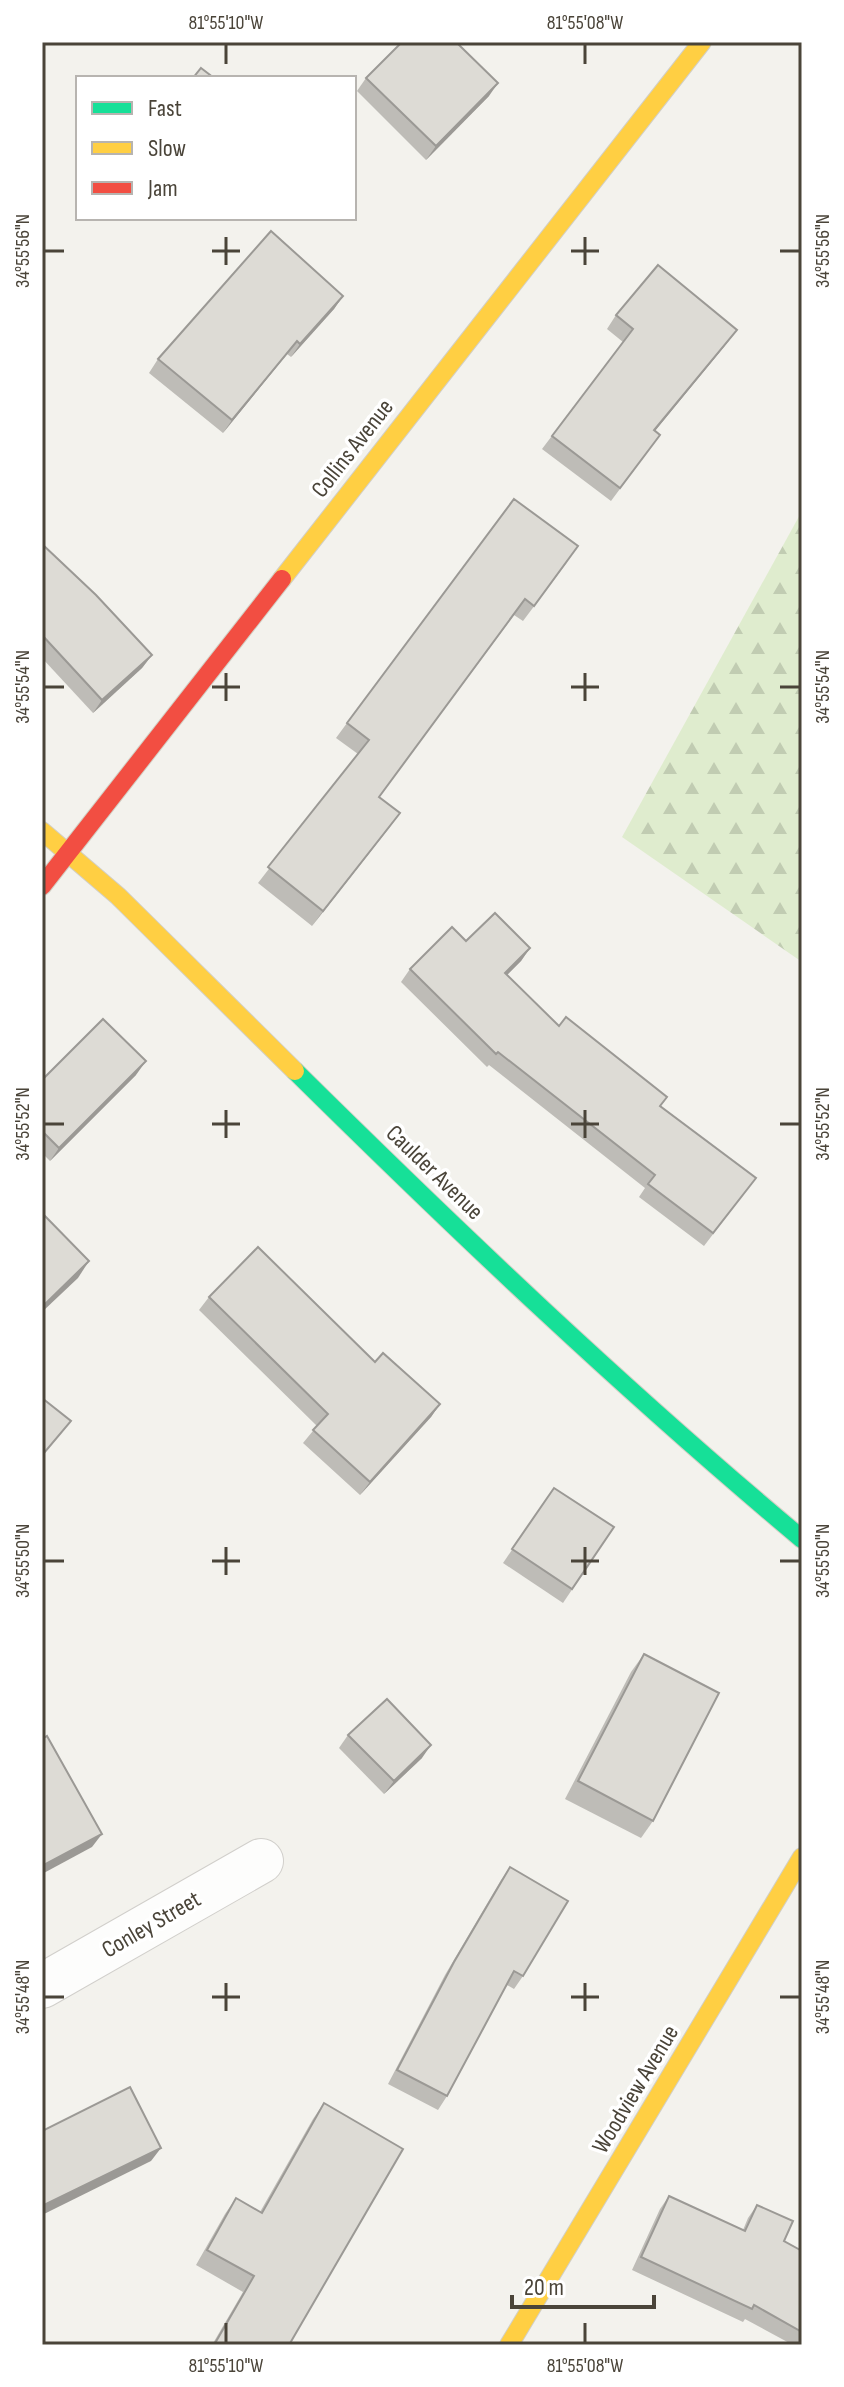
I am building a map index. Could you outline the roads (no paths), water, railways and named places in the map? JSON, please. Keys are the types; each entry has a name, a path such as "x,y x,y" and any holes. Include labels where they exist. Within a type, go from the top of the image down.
{"street":[{"name":"Collins Avenue","path":"42,886 702,42"},
{"name":"Caulder Avenue","path":"42,831 118,896 558,1326 700,1457 802,1539"},
{"name":"Woodview Avenue","path":"517,2342 802,1857"},
{"name":"Conley Street","path":"42,1986 261,1861"}]}
